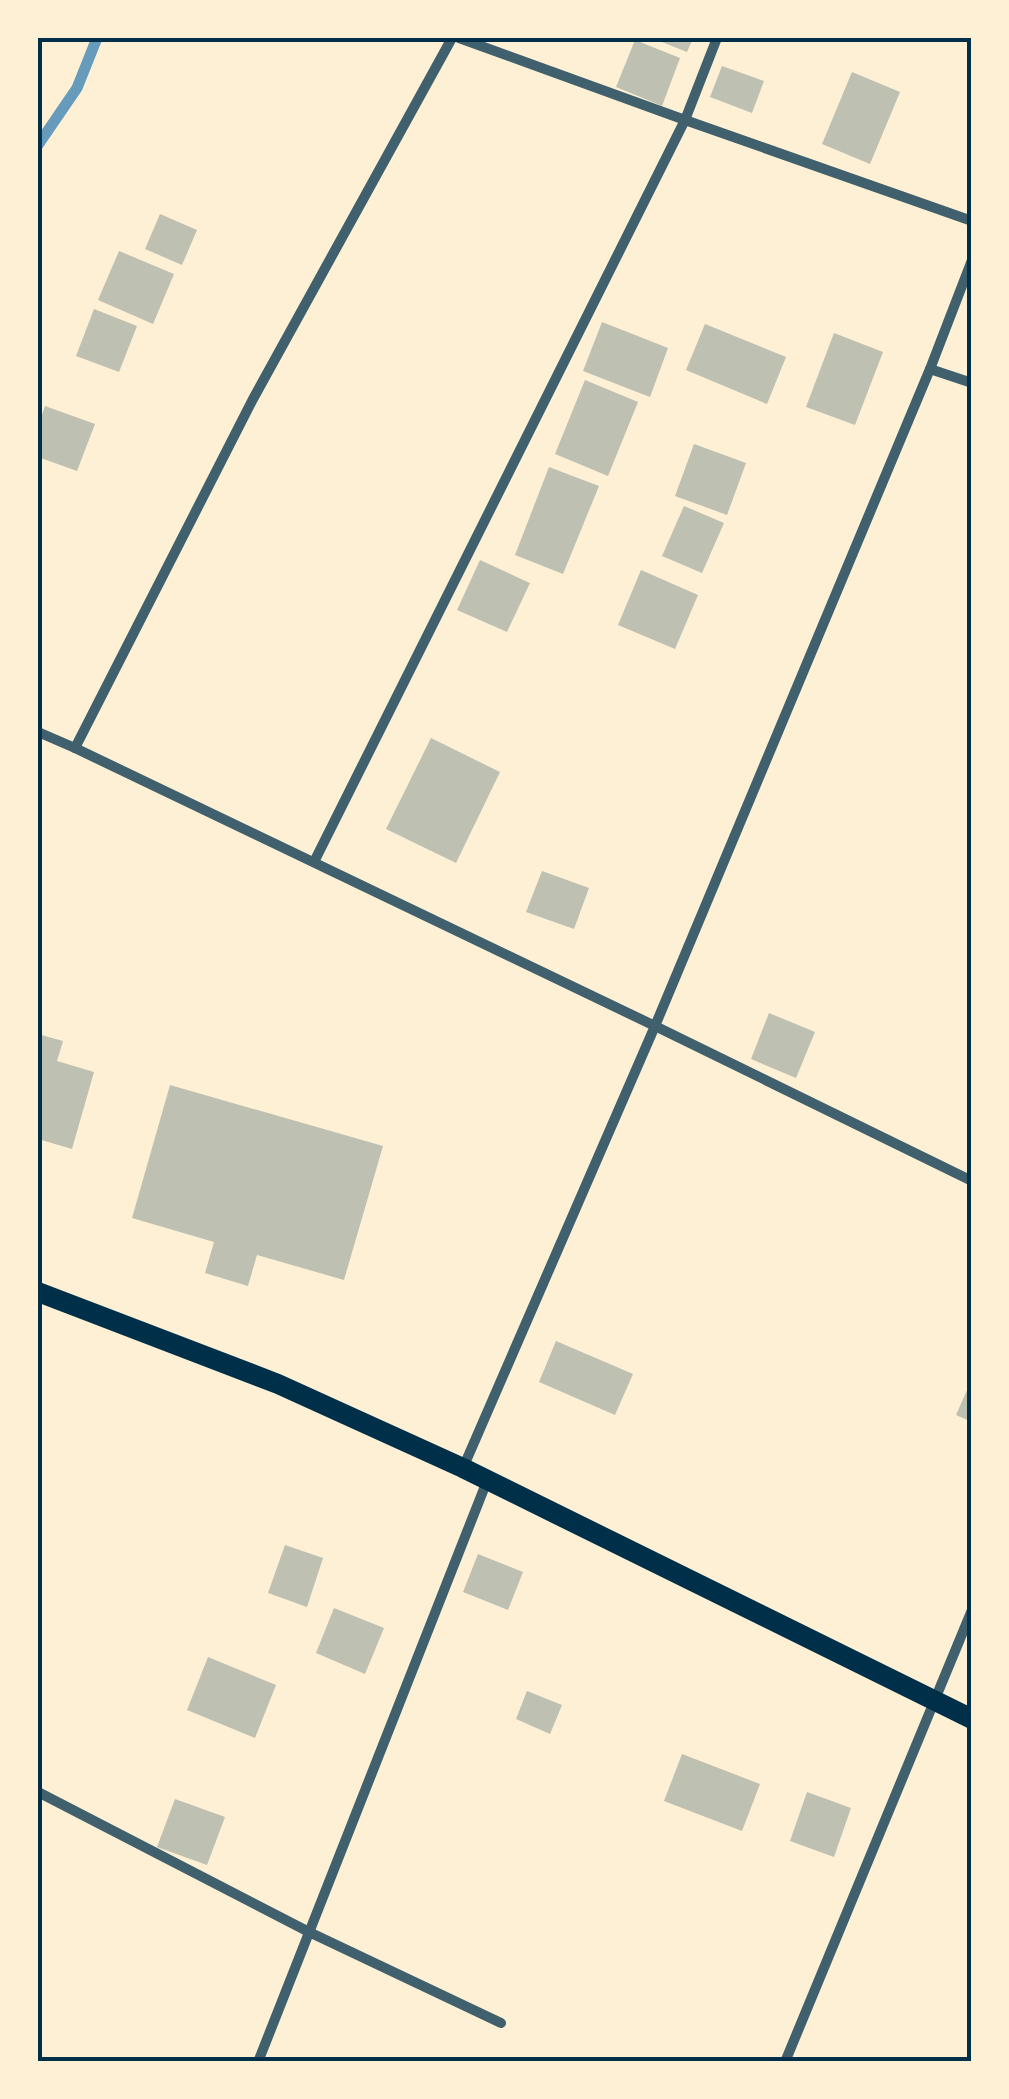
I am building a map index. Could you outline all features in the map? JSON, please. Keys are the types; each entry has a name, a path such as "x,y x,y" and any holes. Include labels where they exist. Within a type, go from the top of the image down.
{"main road":[{"path":"38,1292 278,1384 462,1468 972,1719"}],"street":[{"path":"75,748 252,399 455,38 972,221"},
{"path":"314,862 685,120 717,38"},
{"path":"462,1468 655,1026 930,370 972,260"},
{"path":"930,370 972,383"},
{"path":"38,732 972,1180"},
{"path":"258,2062 487,1480"},
{"path":"785,2062 972,1610"},
{"path":"38,1792 310,1932 501,2023"}],"building":[{"path":"652,38 693,38 687,52"},
{"path":"635,40 680,58 662,106 616,87"},
{"path":"722,66 764,81 752,113 710,97"},
{"path":"852,72 900,92 870,164 822,144"},
{"path":"160,214 197,230 182,265 145,249"},
{"path":"119,251 174,274 153,324 98,300"},
{"path":"94,309 137,326 119,372 76,356"},
{"path":"602,322 668,348 650,397 583,371"},
{"path":"705,324 786,357 767,404 686,370"},
{"path":"834,333 883,352 855,425 806,407"},
{"path":"585,380 638,402 608,476 555,454"},
{"path":"45,406 95,424 77,471 38,457 38,427"},
{"path":"694,444 746,463 727,515 675,496"},
{"path":"549,467 599,486 563,574 515,555"},
{"path":"684,506 724,523 702,573 662,556"},
{"path":"480,560 530,583 507,632 457,610"},
{"path":"641,570 698,595 675,649 618,625"},
{"path":"431,738 500,772 456,863 386,829"},
{"path":"542,871 589,888 574,929 526,912"},
{"path":"769,1013 815,1032 796,1078 751,1059"},
{"path":"38,1034 63,1041 57,1061 94,1072 72,1149 38,1139"},
{"path":"170,1085 383,1146 344,1280 257,1255 248,1286 205,1273 214,1242 132,1218"},
{"path":"556,1341 633,1374 615,1415 539,1382"},
{"path":"972,1379 972,1422 956,1415"},
{"path":"285,1545 323,1558 307,1607 268,1593"},
{"path":"478,1554 523,1572 508,1610 463,1592"},
{"path":"334,1608 384,1628 365,1674 316,1653"},
{"path":"208,1657 276,1685 255,1738 187,1710"},
{"path":"527,1691 562,1705 550,1734 516,1719"},
{"path":"682,1754 760,1784 742,1831 664,1801"},
{"path":"807,1792 851,1808 834,1857 790,1841"},
{"path":"175,1799 225,1817 207,1865 157,1847"}],"waterway":[{"path":"38,145 77,88 97,38"}]}
